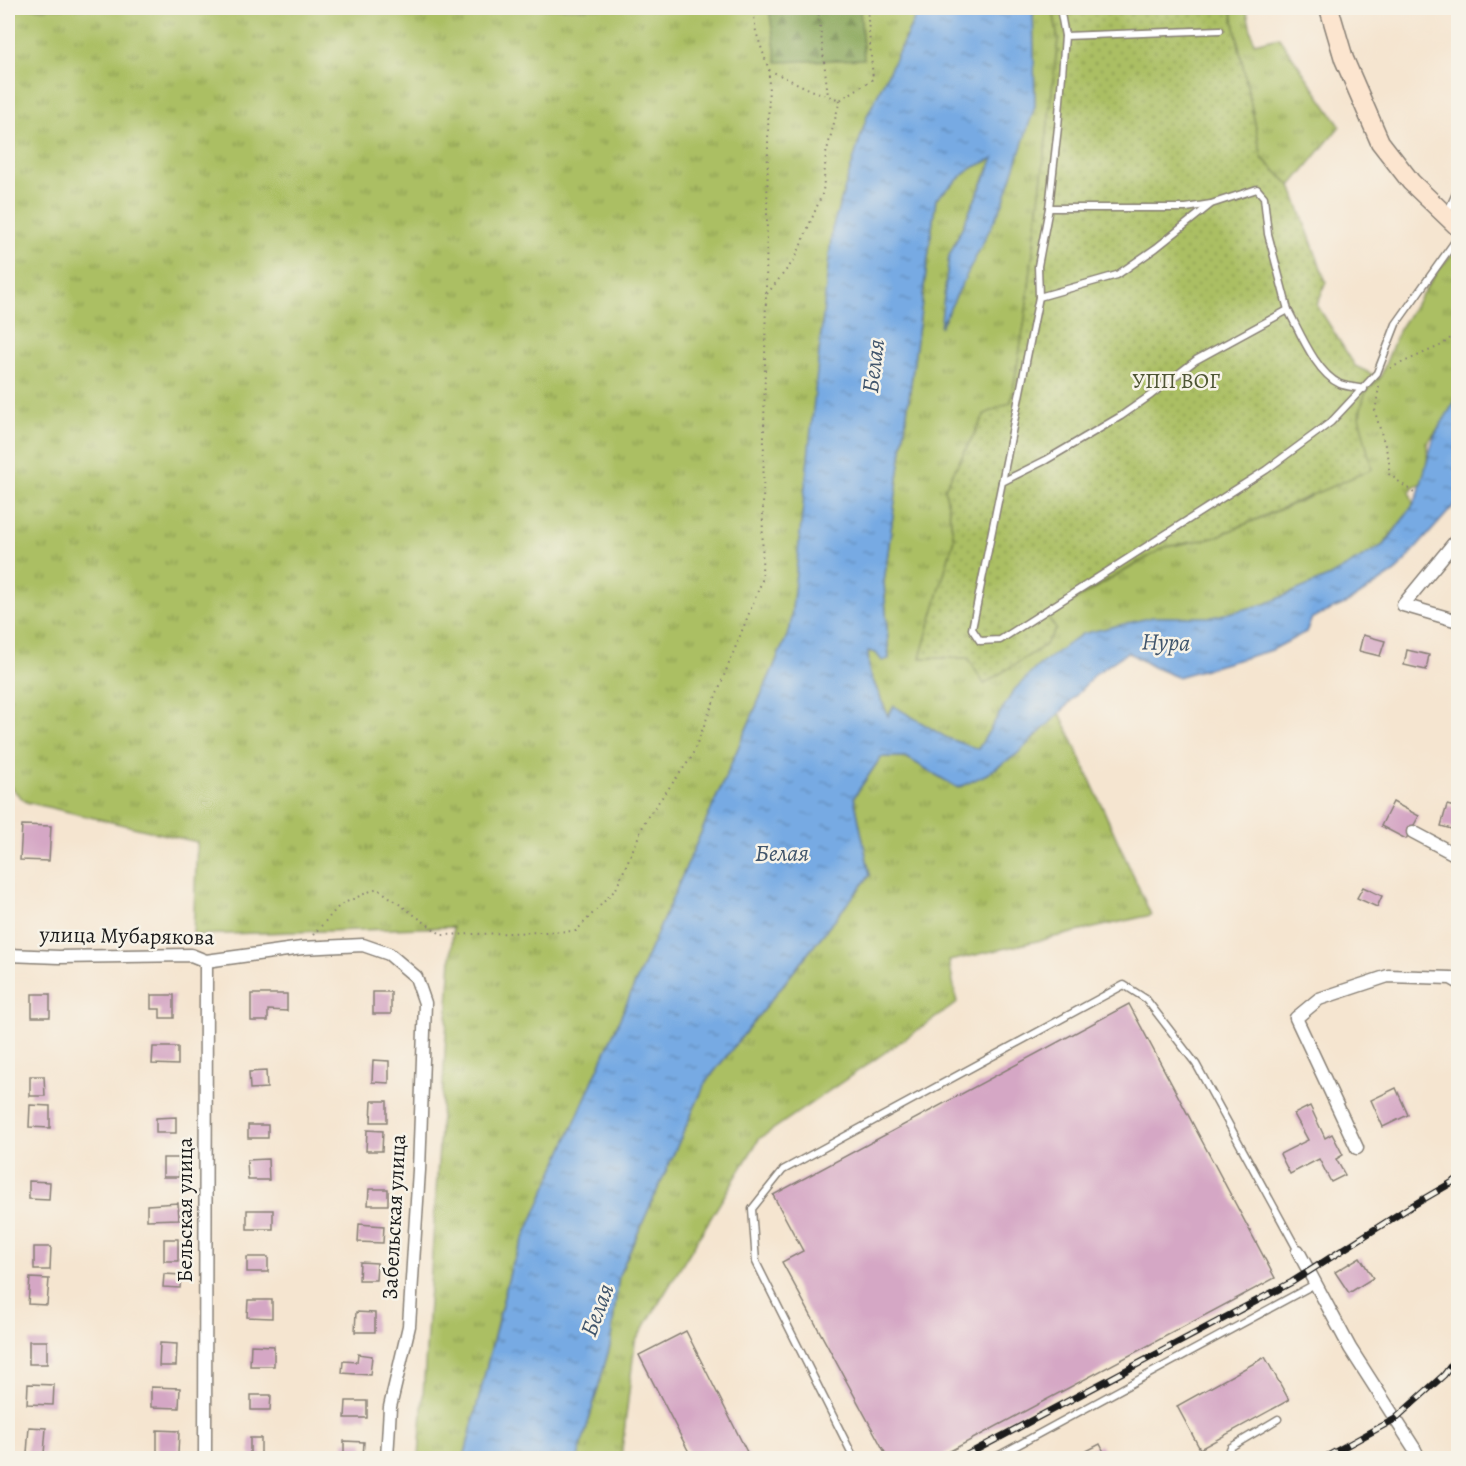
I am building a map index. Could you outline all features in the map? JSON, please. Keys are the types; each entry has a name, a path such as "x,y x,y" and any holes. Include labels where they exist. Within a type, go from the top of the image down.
{"street":[{"path":"1329,8 1344,59 1380,142 1411,182 1452,221"},
{"path":"1458,538 1403,605 1458,621"},
{"path":"1413,832 1458,856"},
{"name":"улица Мубарякова","path":"8,955 190,956 206,961 302,948 363,945 389,954 416,977"},
{"name":"Бельская улица","path":"205,1458 206,961"},
{"path":"1357,1148 1296,1018 1319,999 1388,976 1451,978 1458,982"},
{"name":"Забельская улица","path":"387,1458 390,1407 409,1326 419,1170 425,1003 416,977"},
{"path":"1298,1251 1350,1348 1419,1458"}],"lane":[{"path":"1060,8 1065,36 1049,208 1038,266 1039,297 972,629 980,641 1000,640 1266,470 1331,422 1377,374 1396,324 1458,237"},
{"path":"1065,36 1220,30"},
{"path":"1049,208 1186,208 1211,204 1257,189 1264,197 1268,234 1288,310 1306,345 1323,370 1339,384 1364,389"},
{"path":"1452,221 1458,189"},
{"path":"1039,297 1118,275 1211,204"},
{"path":"1002,482 1046,460 1121,416 1196,360 1288,310"},
{"path":"854,1458 756,1262 752,1209 783,1170 1124,985 1146,999 1196,1064 1298,1251"},
{"path":"994,1458 1315,1284"},
{"path":"1226,1458 1231,1447 1278,1419"}],"path":[{"path":"302,948 340,905 376,888 442,934 576,931 616,889 646,819 691,758 762,581 769,70 756,32 753,8"},
{"path":"818,8 828,96"},
{"path":"767,294 795,259 823,192 826,154 840,100 873,79 867,8"},
{"path":"769,70 811,90 840,100"},
{"path":"1414,493 1389,474 1389,459 1375,412 1379,388 1377,374 1442,345 1458,332"}],"green space":[{"path":"8,8 920,8 867,116 821,345 790,629 511,1268 464,1458 419,1458 453,927 193,935 197,842 26,802 8,785"},
{"path":"769,8 860,8 864,59 777,62"},
{"path":"1033,8 1053,8 1058,40 1025,321 1011,403 985,414 945,488 954,539 921,658 968,658 985,684 1047,617 1165,547 1213,538 1310,497 1359,416 1365,393 1380,378 1399,329 1439,269 1458,248 1458,403 1427,443 1428,480 1413,487 1410,493 1414,506 1374,556 1250,625 1130,624 982,754 889,717 869,671 868,650 889,658 884,582 936,199 970,169 994,157 949,256 941,326 968,271 1035,106"},
{"name":"УПП ВОГ","path":"1053,8 1231,8 1262,158 1291,186 1326,282 1317,305 1355,366 1380,378 1365,393 1359,416 1372,469 1213,538 1165,547 1047,616 1056,629 1044,646 984,684 968,658 920,658 954,539 945,488 985,414 1011,402 1025,320 1058,40"},
{"path":"1231,8 1246,8 1254,43 1279,37 1340,126 1291,186 1262,158"},
{"path":"1060,713 1151,915 949,961 957,1003 759,1139 635,1342 621,1458 578,1458 610,1346 619,1275 706,1082 870,875 854,797 881,757 906,757 958,788 1016,755"}],"water":[{"name":"Белая","path":"920,8 1033,8 1035,106 1003,203 940,328 949,256 994,158 970,169 936,199 884,582 889,659 882,661 876,653 868,651 869,671 888,716 894,706 947,738 978,749 1014,690 1038,666 1082,634 1153,617 1212,617 1265,604 1330,576 1385,544 1411,508 1418,495 1434,436 1458,396 1458,501 1395,572 1349,602 1312,618 1306,632 1272,650 1177,677 1153,667 1128,652 1095,674 1060,713 1016,755 987,774 958,788 906,757 881,757 854,797 870,875 706,1082 619,1275 610,1346 578,1458 464,1458 511,1268 790,629 832,229 867,116"}],"building":[{"path":"1363,635 1385,641 1380,656 1359,651"},
{"path":"1407,650 1429,655 1426,670 1404,665"},
{"path":"1393,802 1419,816 1406,839 1381,826"},
{"path":"1447,805 1458,808 1458,831 1441,826"},
{"path":"22,825 51,826 49,861 20,860"},
{"path":"1363,887 1382,896 1377,907 1357,898"},
{"path":"373,992 391,992 391,1014 373,1014"},
{"path":"32,994 50,994 50,1017 32,1017"},
{"path":"251,994 287,994 287,1011 268,1010 268,1021 251,1021"},
{"path":"151,995 174,995 174,1018 160,1018 160,1009 151,1009"},
{"path":"1129,1004 1275,1278 937,1458 888,1458 782,1262 803,1251 773,1195"},
{"path":"153,1047 178,1047 178,1065 152,1064"},
{"path":"373,1060 389,1061 389,1083 372,1082"},
{"path":"266,1071 267,1088 250,1089 249,1072"},
{"path":"30,1076 44,1076 45,1096 30,1096"},
{"path":"1396,1088 1408,1115 1383,1127 1371,1100"},
{"path":"372,1101 387,1101 387,1122 371,1122"},
{"path":"30,1105 50,1106 50,1128 29,1127"},
{"path":"1310,1106 1325,1138 1332,1134 1343,1155 1336,1159 1345,1175 1331,1182 1319,1159 1290,1174 1280,1154 1308,1140 1294,1114"},
{"path":"176,1117 176,1133 156,1133 156,1118"},
{"path":"248,1125 268,1125 268,1138 248,1138"},
{"path":"367,1130 383,1131 382,1151 366,1151"},
{"path":"163,1158 179,1158 179,1177 163,1177"},
{"path":"268,1159 269,1180 248,1180 247,1160"},
{"path":"29,1181 50,1182 49,1200 29,1199"},
{"path":"369,1189 388,1189 388,1205 368,1205"},
{"path":"178,1203 179,1219 147,1220 147,1205"},
{"path":"247,1210 273,1210 273,1229 247,1229"},
{"path":"359,1224 384,1226 383,1243 358,1242"},
{"path":"164,1239 178,1239 178,1261 164,1261"},
{"path":"34,1247 51,1247 50,1270 34,1270"},
{"path":"247,1257 268,1257 268,1272 247,1272"},
{"path":"1360,1257 1373,1278 1349,1293 1335,1272"},
{"path":"360,1262 377,1263 376,1280 359,1280"},
{"path":"164,1274 181,1275 180,1288 163,1287"},
{"path":"30,1278 49,1279 47,1305 28,1304"},
{"path":"248,1300 272,1300 272,1318 247,1317"},
{"path":"356,1312 375,1313 375,1332 355,1332"},
{"path":"686,1331 750,1458 692,1458 639,1355"},
{"path":"29,1341 47,1341 47,1364 29,1364"},
{"path":"160,1343 177,1344 176,1366 159,1366"},
{"path":"251,1345 274,1346 274,1366 250,1366"},
{"path":"358,1354 372,1356 370,1375 342,1373 343,1361 357,1362"},
{"path":"1265,1357 1289,1400 1200,1449 1177,1406"},
{"path":"28,1384 54,1385 53,1405 27,1404"},
{"path":"151,1387 180,1388 179,1408 151,1407"},
{"path":"251,1395 271,1395 270,1410 251,1410"},
{"path":"346,1401 367,1401 367,1418 345,1418"},
{"path":"29,1427 46,1428 44,1454 27,1453"},
{"path":"157,1430 179,1431 178,1454 157,1454"},
{"path":"250,1438 261,1438 261,1456 250,1456"},
{"path":"344,1441 364,1442 363,1458 344,1458"},
{"path":"1100,1444 1107,1458 1073,1458"}],"railway":[{"path":"961,1458 1292,1282 1458,1179"},
{"path":"1324,1458 1395,1419 1444,1375 1458,1356"}],"water label":[{"name":"Нура","path":"1166,642"}]}
